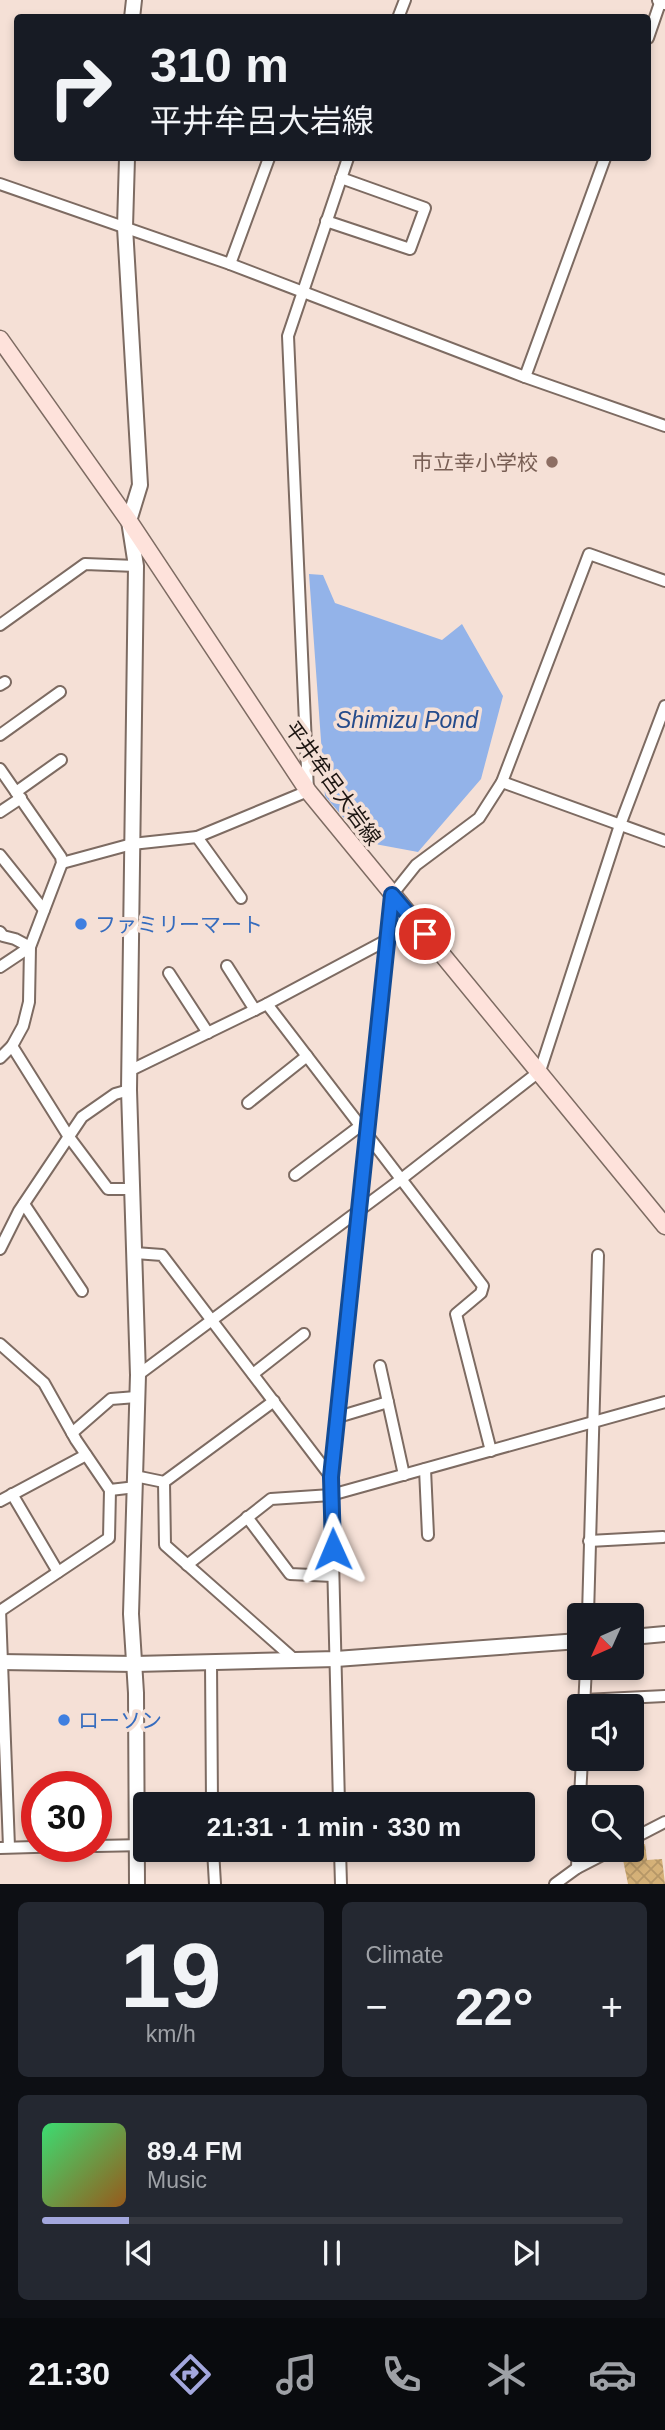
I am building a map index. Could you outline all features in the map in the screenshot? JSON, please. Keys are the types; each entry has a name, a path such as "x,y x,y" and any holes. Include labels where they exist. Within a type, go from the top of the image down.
{"main road":[{"name":"平井牟呂大岩線","path":"0,339 129,521 309,791 665,1227"}],"street":[{"path":"651,30 662,1"},
{"path":"127,161 125,227 140,485 129,521 136,566 129,1090 138,1375 131,1614 139,1792"},
{"path":"230,264 268,161"},
{"path":"62,863 132,844 197,837 309,791 288,336 347,161"},
{"path":"526,377 604,161"},
{"path":"326,221 410,249 425,208 341,178"},
{"path":"0,184 230,264 526,377 665,426"},
{"path":"339,1792 331,1477 359,1210 363,1130 392,895 416,864 480,818 502,782 589,554 665,581"},
{"path":"0,625 85,565 136,566"},
{"path":"0,735 60,692"},
{"path":"138,1375 400,1180 540,1071 620,825 665,706"},
{"path":"0,812 61,760"},
{"path":"0,769 61,857 62,863 30,947 29,1002 23,1027 12,1046 0,1058"},
{"path":"502,782 665,841"},
{"path":"197,837 241,898"},
{"path":"0,855 44,910"},
{"path":"0,932 3,936 30,947"},
{"path":"130,1071 267,1004 387,940"},
{"path":"0,967 30,947"},
{"path":"227,966 255,1010"},
{"path":"169,973 208,1033"},
{"path":"267,1004 482,1286 481,1293 456,1314 491,1451"},
{"path":"12,1046 69,1137 108,1189 134,1189"},
{"path":"248,1102 307,1056"},
{"path":"0,1249 24,1204 82,1117 115,1094 129,1090"},
{"path":"295,1175 363,1130"},
{"path":"24,1204 82,1291"},
{"path":"135,1253 162,1255 331,1477"},
{"path":"588,1603 598,1255"},
{"path":"253,1374 304,1334"},
{"path":"0,1344 44,1382 72,1433 110,1490 109,1538 0,1610 5,1847"},
{"path":"380,1366 404,1475"},
{"path":"72,1433 111,1399 136,1397"},
{"path":"110,1490 135,1481 164,1482 274,1401"},
{"path":"338,1417 388,1402"},
{"path":"187,1565 271,1499 331,1495 665,1402"},
{"path":"0,1501 86,1455"},
{"path":"425,1469 428,1535"},
{"path":"164,1482 165,1545 295,1660"},
{"path":"12,1494 58,1572"},
{"path":"247,1517 290,1574 333,1576"},
{"path":"589,1541 663,1537"},
{"path":"644,1636 665,1634"},
{"path":"1,1662 135,1664 295,1660 567,1642"},
{"path":"211,1662 212,1792"},
{"path":"644,1698 665,1696"},
{"path":"644,1833 665,1822"},
{"path":"112,1846 133,1845"},
{"path":"137,1884 139,1862"},
{"path":"214,1862 215,1884"},
{"path":"340,1862 341,1884"},
{"path":"555,1884 594,1862"}],"water":[{"name":"Shimizu Pond","path":"309,574 323,575 335,603 442,640 462,624 503,696 481,779 418,852 364,842 325,796"}],"building":[{"path":"644,1844 647,1860 662,1859 665,1884 628,1884 623,1862 644,1862"}],"place":[{"name":"市立幸小学校","path":"552,462"},
{"name":"ファミリーマート","path":"81,924"},
{"name":"ローソン","path":"64,1720"}],"route":[{"path":"333,1549 331,1477 392,895 425,934"}]}
